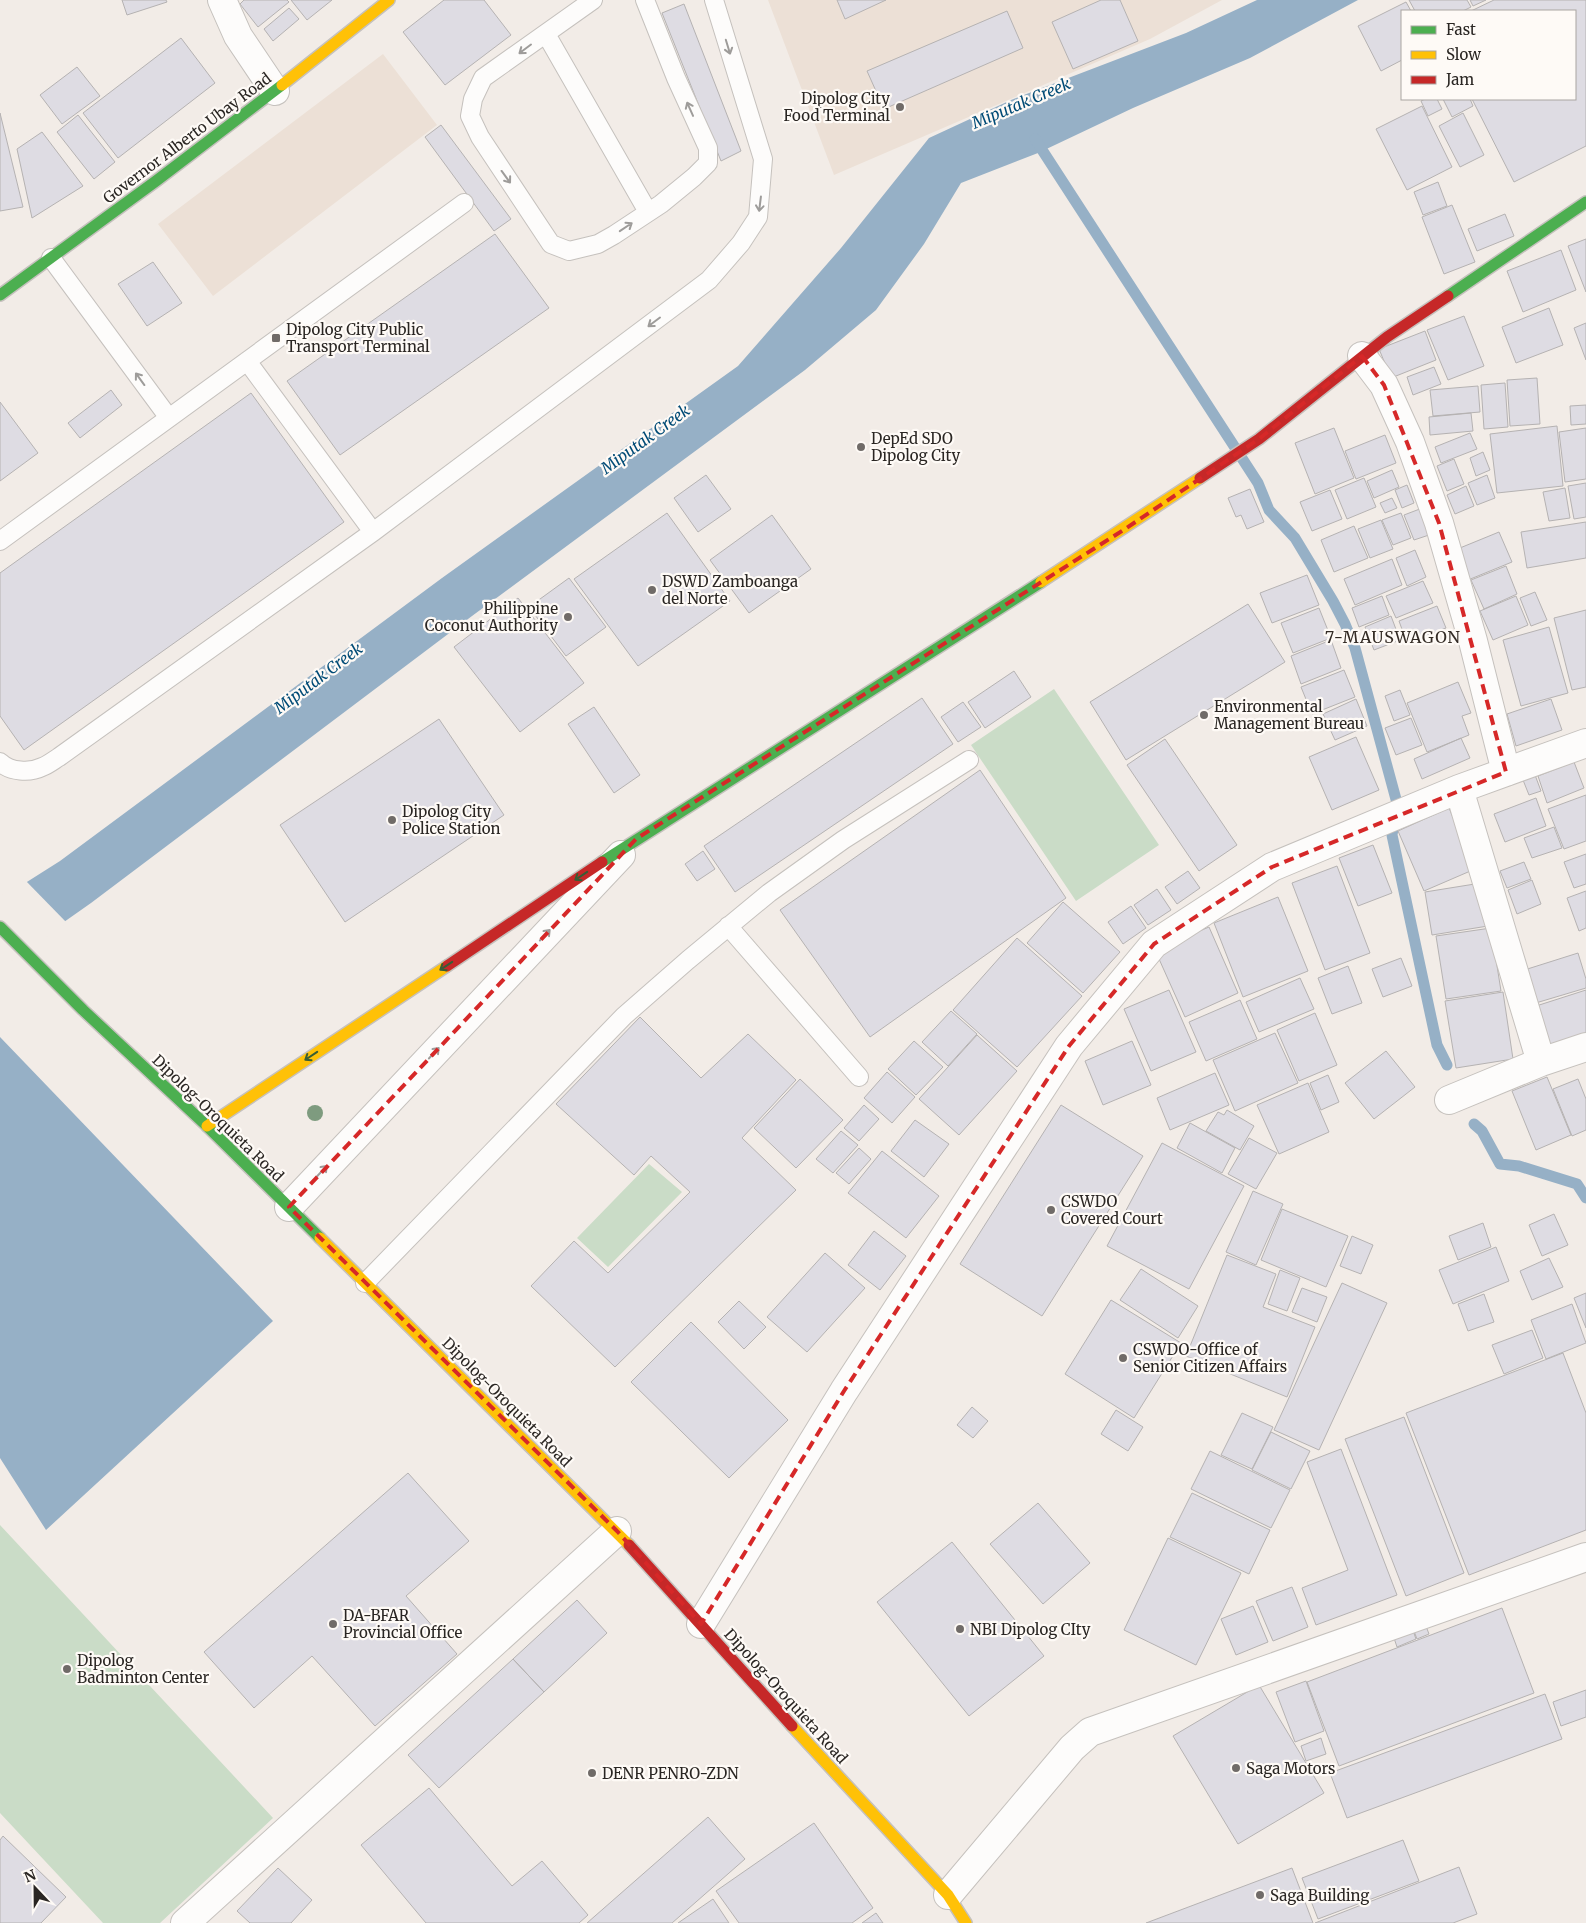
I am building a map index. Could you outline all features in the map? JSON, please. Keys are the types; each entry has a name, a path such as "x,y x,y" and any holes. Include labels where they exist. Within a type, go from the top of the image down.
{"main road":[{"name":"Governor Alberto Ubay Road","path":"0,295 275,91 389,0"},
{"path":"207,1126 636,839 1125,529 1259,439 1387,337 1586,202"},
{"name":"Dipolog-Oroquieta Road","path":"0,927 83,1010 207,1126 617,1531 948,1896 966,1923"}],"street":[{"path":"222,0 238,36 275,91"},
{"path":"1362,356 1384,385 1410,442 1439,522 1473,641 1506,772"},
{"path":"701,1624 844,1390 1070,1046 1154,944 1272,866 1459,789 1586,743"},
{"path":"1459,789 1541,1062"},
{"path":"288,1207 636,839"},
{"path":"1449,1100 1541,1062 1586,1046"},
{"path":"185,1923 617,1531"},
{"path":"948,1896 1072,1748 1090,1732 1586,1557"}],"lane":[{"path":"593,0 483,78 472,99 470,116 480,136 551,244 569,251 598,244 648,212 694,177 708,163 708,148 676,78 645,0"},
{"path":"0,762 5,767 20,771 41,768 373,532 709,280 741,243 758,217 763,159 714,0"},
{"path":"546,34 648,212"},
{"path":"0,542 464,203"},
{"path":"51,258 168,418"},
{"path":"247,361 373,532"},
{"path":"365,1283 624,1016 728,926 770,893 843,840 969,760"},
{"path":"728,926 859,1076"}],"highlighted area":[{"path":"1362,356 1384,385 1439,523 1506,772 1272,867 1154,944 1069,1046 844,1391 701,1624 617,1531 289,1207 636,839 1125,529 1259,439"}],"shaded area":[{"name":"Dipolog City Food Terminal","path":"768,0 1222,0 1150,39 834,175"},
{"path":"383,54 437,125 213,296 158,224"}],"green space":[{"path":"1054,689 1159,845 1076,901 971,745"},
{"path":"649,1164 682,1192 608,1267 577,1238"},
{"name":"Dipolog Badminton Center","path":"0,1525 273,1818 160,1923 103,1923 0,1813"}],"water":[{"name":"Miputak Creek","path":"1257,0 1358,0 1250,58 1133,108 1038,153 961,183 924,244 876,310 805,370 472,616 91,903 0,967 0,899 60,861 442,578 738,366 841,248 929,138 1011,100 1186,33"},
{"path":"0,1037 273,1321 46,1530 0,1458"}],"pier":[{"path":"25,880 67,923 0,969 0,896"}],"building":[{"path":"122,0 166,0 167,2 127,15"},
{"path":"244,0 287,0 289,2 258,27 240,4"},
{"path":"291,0 332,0 307,20"},
{"path":"444,0 484,0 511,35 445,85 403,32"},
{"path":"837,0 886,0 845,19"},
{"path":"1101,0 1120,0 1138,41 1073,69 1052,22"},
{"path":"1409,0 1467,0 1471,7 1465,10 1414,10"},
{"path":"1470,0 1486,0 1473,6"},
{"path":"1494,0 1586,0 1586,146 1514,182 1473,100 1576,100 1576,10 1473,10"},
{"path":"1406,2 1410,10 1401,10 1401,61 1381,71 1358,26"},
{"path":"684,4 741,151 721,161 662,13"},
{"path":"289,8 299,19 273,41 264,29"},
{"path":"1007,11 1023,48 884,109 867,71"},
{"path":"181,38 215,83 118,158 83,113"},
{"path":"77,67 100,96 62,124 40,95"},
{"path":"1438,100 1442,109 1428,116 1421,101"},
{"path":"1444,100 1470,100 1473,106 1452,117"},
{"path":"1422,106 1452,167 1407,190 1376,129"},
{"path":"0,113 23,207 0,211"},
{"path":"1463,113 1484,155 1460,167 1439,126"},
{"path":"78,115 115,162 94,179 57,132"},
{"path":"441,125 511,219 494,231 425,137"},
{"path":"42,132 83,186 32,218 17,149"},
{"path":"1438,182 1447,206 1423,215 1414,192"},
{"path":"1452,205 1475,262 1444,274 1422,217"},
{"path":"1505,214 1514,236 1477,251 1468,229"},
{"path":"495,234 549,308 340,455 287,381"},
{"path":"1586,239 1586,292 1568,246"},
{"path":"1561,250 1576,290 1523,312 1507,271"},
{"path":"153,262 182,303 147,326 118,284"},
{"path":"1549,308 1563,345 1516,363 1502,327"},
{"path":"1464,316 1484,366 1448,380 1427,330"},
{"path":"1586,323 1586,360 1574,328"},
{"path":"1425,331 1436,360 1391,378 1379,349"},
{"path":"1434,367 1441,384 1413,395 1407,377"},
{"path":"1537,378 1540,424 1510,426 1507,380"},
{"path":"1505,383 1508,427 1484,429 1481,385"},
{"path":"1478,386 1480,412 1433,416 1430,390"},
{"path":"111,390 122,405 80,438 68,423"},
{"path":"251,393 344,522 24,750 0,716 0,573"},
{"path":"0,402 38,453 0,481"},
{"path":"1586,405 1586,424 1571,425 1570,406"},
{"path":"1471,413 1473,431 1430,435 1429,417"},
{"path":"1557,426 1563,486 1497,493 1490,434"},
{"path":"1334,428 1354,478 1315,494 1295,443"},
{"path":"1586,428 1586,479 1565,482 1559,432"},
{"path":"1470,433 1477,449 1441,463 1435,447"},
{"path":"1385,435 1396,463 1356,479 1345,451"},
{"path":"1483,452 1490,470 1476,476 1470,458"},
{"path":"1454,459 1464,484 1447,491 1437,466"},
{"path":"1392,470 1399,487 1374,498 1367,481"},
{"path":"706,475 731,509 698,532 674,498"},
{"path":"1487,475 1495,498 1477,505 1468,483"},
{"path":"1364,478 1376,507 1347,519 1335,490"},
{"path":"1586,483 1586,517 1574,519 1568,486"},
{"path":"1407,485 1414,503 1402,508 1395,490"},
{"path":"1466,486 1474,506 1455,514 1447,495"},
{"path":"1565,488 1570,518 1549,521 1543,492"},
{"path":"1250,489 1264,522 1247,529 1241,515 1236,517 1228,498"},
{"path":"1330,490 1342,519 1312,531 1300,502"},
{"path":"1392,498 1397,508 1385,513 1380,503"},
{"path":"1425,507 1435,533 1414,540 1404,515"},
{"name":"DSWD Zamboanga del Norte","path":"667,513 730,601 638,666 574,579"},
{"path":"1401,513 1411,538 1393,545 1382,520"},
{"path":"772,515 811,569 749,613 710,560"},
{"path":"1381,520 1393,549 1370,558 1358,529"},
{"path":"1586,522 1586,558 1527,568 1521,532"},
{"path":"1354,526 1368,558 1334,572 1321,540"},
{"path":"1499,532 1512,562 1468,580 1455,550"},
{"path":"1415,550 1426,577 1407,586 1396,558"},
{"path":"1392,559 1402,585 1355,605 1344,579"},
{"path":"1506,566 1517,594 1484,609 1471,580"},
{"path":"1307,575 1319,605 1272,623 1260,593"},
{"name":"Philippine Coconut Authority","path":"569,578 606,627 566,656 529,607"},
{"path":"1423,581 1433,603 1396,618 1386,596"},
{"path":"1535,592 1547,620 1531,626 1520,598"},
{"path":"1382,596 1389,615 1359,627 1352,608"},
{"path":"1516,596 1528,625 1493,640 1480,611"},
{"path":"518,598 584,683 520,732 454,647"},
{"path":"1248,604 1285,662 1126,760 1090,702"},
{"path":"1437,606 1446,628 1407,643 1399,621"},
{"path":"1319,608 1331,638 1293,653 1281,623"},
{"path":"1586,610 1586,687 1572,690 1554,618"},
{"path":"1391,616 1400,640 1374,650 1365,627"},
{"path":"1549,627 1568,693 1521,706 1503,640"},
{"path":"1331,640 1341,668 1301,684 1291,656"},
{"path":"1344,670 1355,697 1312,714 1301,687"},
{"path":"1014,671 1031,697 985,728 968,702"},
{"path":"1458,682 1471,713 1462,716 1469,735 1427,752 1407,703"},
{"path":"1400,690 1410,715 1394,721 1385,696"},
{"path":"922,698 953,744 735,892 704,846"},
{"path":"1356,699 1367,726 1335,740 1323,714"},
{"path":"1551,699 1562,730 1516,746 1507,714"},
{"path":"963,702 981,727 958,742 941,717"},
{"path":"594,707 640,775 614,793 568,724"},
{"path":"1411,718 1422,745 1396,755 1385,728"},
{"name":"Dipolog City Police Station","path":"439,719 504,815 345,922 280,825"},
{"path":"1356,737 1379,790 1332,810 1309,757"},
{"path":"1461,738 1470,758 1422,779 1414,759"},
{"path":"1165,739 1237,845 1199,871 1127,765"},
{"path":"1574,762 1584,788 1547,803 1538,776"},
{"path":"980,770 1066,898 870,1037 780,910"},
{"path":"1535,775 1541,791 1529,795 1523,780"},
{"path":"1586,795 1586,841 1564,849 1548,809"},
{"path":"1536,798 1546,826 1505,842 1494,814"},
{"path":"1449,808 1475,869 1424,891 1398,831"},
{"path":"1554,827 1562,848 1532,858 1524,838"},
{"path":"1373,845 1392,893 1358,906 1339,858"},
{"path":"703,851 715,869 697,881 685,864"},
{"path":"1586,854 1586,884 1574,888 1564,862"},
{"path":"1524,862 1531,879 1507,888 1500,871"},
{"path":"1337,866 1370,953 1325,970 1292,883"},
{"path":"1188,871 1200,888 1177,904 1165,887"},
{"path":"1532,880 1541,904 1517,914 1508,890"},
{"path":"1481,883 1488,926 1432,935 1425,892"},
{"path":"1157,889 1171,910 1148,925 1134,905"},
{"path":"1586,891 1586,928 1579,931 1567,898"},
{"path":"1278,897 1308,971 1243,997 1214,923"},
{"path":"1063,902 1120,952 1083,993 1027,943"},
{"path":"1131,906 1146,928 1123,944 1108,922"},
{"path":"1209,927 1238,993 1185,1017 1155,950"},
{"path":"1491,928 1501,991 1446,999 1436,936"},
{"path":"1017,938 1082,996 1017,1067 953,1010"},
{"path":"1578,953 1586,979 1586,988 1529,1005 1518,972"},
{"path":"1401,958 1412,986 1383,997 1372,969"},
{"path":"1348,966 1362,1003 1332,1014 1318,978"},
{"path":"1300,978 1314,1009 1259,1032 1246,1002"},
{"path":"1169,990 1196,1052 1151,1071 1124,1009"},
{"path":"1586,990 1586,1034 1546,1047 1533,1007"},
{"path":"1503,992 1513,1059 1456,1068 1445,1001"},
{"path":"1240,1000 1257,1039 1206,1061 1189,1022"},
{"path":"951,1011 977,1034 948,1066 922,1042"},
{"path":"1315,1013 1337,1065 1299,1081 1277,1030"},
{"path":"640,1017 701,1078 748,1034 796,1080 742,1138 796,1190 615,1367 531,1286 574,1241 608,1273 690,1192 651,1156 634,1175 556,1104"},
{"path":"1275,1033 1298,1083 1235,1111 1213,1060"},
{"path":"977,1035 1017,1071 959,1135 919,1099"},
{"path":"914,1041 943,1067 916,1095 888,1069"},
{"path":"1132,1041 1151,1085 1103,1105 1085,1061"},
{"path":"1386,1051 1415,1087 1374,1119 1345,1083"},
{"path":"887,1072 915,1097 892,1123 864,1098"},
{"path":"1215,1073 1229,1105 1170,1130 1157,1098"},
{"path":"1328,1075 1339,1102 1321,1110 1310,1083"},
{"path":"1547,1077 1571,1135 1536,1150 1512,1091"},
{"path":"800,1079 843,1120 796,1168 754,1128"},
{"path":"1578,1079 1586,1099 1586,1130 1572,1136 1553,1089"},
{"path":"1308,1083 1329,1132 1279,1154 1257,1105"},
{"path":"864,1105 879,1119 859,1141 844,1128"},
{"name":"CSWDO Covered Court","path":"1061,1105 1143,1156 1042,1316 960,1264"},
{"path":"1227,1110 1254,1126 1240,1150 1206,1131 1218,1112 1224,1115"},
{"path":"915,1120 949,1144 924,1177 891,1151"},
{"path":"1190,1123 1235,1148 1222,1173 1177,1148"},
{"path":"841,1131 858,1145 833,1173 816,1159"},
{"path":"1249,1138 1277,1153 1256,1189 1228,1174"},
{"path":"1162,1143 1244,1186 1189,1289 1107,1246"},
{"path":"859,1148 871,1159 849,1184 836,1173"},
{"path":"882,1151 939,1196 906,1238 848,1193"},
{"path":"1253,1191 1283,1204 1256,1265 1226,1252"},
{"path":"1282,1209 1348,1236 1326,1287 1261,1260"},
{"path":"1554,1214 1568,1245 1542,1256 1529,1225"},
{"path":"1483,1223 1491,1247 1458,1260 1449,1236"},
{"path":"874,1231 906,1256 880,1290 848,1265"},
{"path":"1352,1236 1373,1245 1361,1274 1340,1266"},
{"path":"1496,1247 1509,1281 1453,1304 1439,1270"},
{"path":"825,1253 865,1288 807,1352 767,1317"},
{"path":"1227,1255 1276,1274 1263,1307 1315,1327 1287,1397 1186,1356"},
{"path":"1549,1258 1563,1287 1532,1300 1520,1271"},
{"path":"1141,1269 1198,1306 1178,1338 1120,1300"},
{"path":"1280,1270 1300,1278 1287,1311 1268,1304"},
{"path":"1342,1283 1387,1303 1319,1450 1274,1430"},
{"path":"1302,1288 1327,1297 1317,1322 1292,1312"},
{"path":"1586,1293 1586,1328 1574,1298"},
{"path":"1484,1294 1494,1322 1468,1331 1458,1304"},
{"name":"CSWDO-Office of Senior Citizen Affairs","path":"1111,1300 1181,1343 1134,1418 1065,1374"},
{"path":"739,1301 766,1327 744,1349 718,1322"},
{"path":"1572,1304 1586,1343 1546,1359 1531,1320"},
{"path":"691,1322 788,1420 729,1478 631,1382"},
{"path":"1532,1330 1543,1358 1504,1374 1492,1345"},
{"path":"1563,1353 1586,1413 1586,1530 1469,1575 1406,1413"},
{"path":"972,1407 988,1421 973,1438 957,1425"},
{"path":"1116,1410 1143,1427 1128,1451 1101,1434"},
{"path":"1242,1413 1273,1427 1252,1469 1221,1455"},
{"path":"1404,1417 1464,1573 1406,1596 1345,1439"},
{"path":"1271,1432 1310,1451 1291,1489 1252,1470"},
{"path":"1341,1449 1397,1595 1316,1625 1302,1588 1348,1570 1307,1462"},
{"path":"1210,1451 1290,1490 1271,1528 1191,1489"},
{"name":"DA-BFAR Provincial Office","path":"408,1473 469,1541 406,1596 457,1654 375,1726 312,1656 254,1708 204,1652"},
{"path":"1192,1493 1270,1530 1249,1574 1170,1537"},
{"path":"1038,1503 1090,1563 1043,1604 990,1544"},
{"path":"1168,1538 1241,1573 1196,1665 1124,1630"},
{"name":"NBI Dipolog CIty","path":"952,1542 1044,1656 969,1716 877,1602"},
{"path":"1292,1587 1308,1627 1273,1641 1256,1601"},
{"path":"577,1600 607,1633 544,1692 513,1659"},
{"path":"1253,1606 1268,1642 1236,1655 1221,1619"},
{"path":"1502,1608 1534,1693 1339,1766 1307,1682"},
{"path":"1424,1621 1429,1634 1417,1639 1412,1626"},
{"path":"1411,1625 1416,1639 1397,1647 1392,1632"},
{"path":"513,1659 544,1692 439,1788 408,1755"},
{"path":"1306,1681 1324,1731 1295,1742 1276,1692"},
{"path":"1259,1685 1324,1793 1238,1844 1173,1736"},
{"path":"1586,1690 1586,1717 1561,1726 1553,1702"},
{"path":"1545,1694 1562,1739 1347,1818 1330,1773"},
{"path":"1321,1738 1326,1754 1306,1761 1301,1746"},
{"path":"429,1788 512,1886 542,1861 588,1915 579,1923 426,1923 361,1845"},
{"path":"708,1817 745,1859 672,1923 587,1923"},
{"path":"814,1823 873,1908 852,1923 739,1923 716,1891"},
{"path":"3,1836 66,1897 41,1923 0,1923 0,1840"},
{"path":"1403,1840 1419,1881 1318,1919 1302,1878"},
{"path":"1459,1867 1477,1914 1453,1923 1315,1923"},
{"path":"278,1868 312,1900 291,1923 250,1923 237,1911"},
{"name":"Saga Building","path":"1292,1868 1313,1923 1146,1923"},
{"path":"713,1899 729,1923 678,1923"},
{"path":"876,1913 883,1923 862,1923"}],"waterway":[{"path":"1035,139 1258,483 1269,510 1295,538 1345,624 1355,648 1397,803 1392,835 1437,1045 1447,1065"},
{"path":"1474,1124 1482,1131 1500,1164 1519,1166 1577,1184 1586,1198"}],"traffic: fast":[{"path":"0,295 156,181 282,85"},
{"path":"1448,296 1586,202"},
{"path":"602,862 1041,582"},
{"path":"0,927 83,1010 207,1126 320,1238"}],"traffic: slow":[{"path":"282,85 389,0"},
{"path":"1041,582 1200,478"},
{"path":"207,1126 447,966"},
{"path":"320,1238 629,1545"},
{"path":"792,1726 948,1895 966,1923"}],"traffic: jam":[{"path":"1200,478 1259,439 1387,337 1448,296"},
{"path":"447,966 602,862"},
{"path":"629,1545 792,1726"}],"place":[{"name":"Dipolog City Food Terminal","path":"900,107"},
{"name":"Dipolog City Public Transport Terminal","path":"276,338"},
{"name":"DepEd SDO Dipolog City","path":"861,447"},
{"name":"DSWD Zamboanga del Norte","path":"652,590"},
{"name":"Philippine Coconut Authority","path":"568,617"},
{"name":"Environmental Management Bureau","path":"1204,715"},
{"name":"Dipolog City Police Station","path":"392,820"},
{"name":"CSWDO Covered Court","path":"1051,1210"},
{"name":"CSWDO-Office of Senior Citizen Affairs","path":"1123,1358"},
{"name":"DA-BFAR Provincial Office","path":"333,1624"},
{"name":"NBI Dipolog CIty","path":"960,1629"},
{"name":"Dipolog Badminton Center","path":"67,1669"},
{"name":"Saga Motors","path":"1236,1768"},
{"name":"DENR PENRO-ZDN","path":"592,1773"},
{"name":"Saga Building","path":"1260,1895"}],"district":[{"name":"7-MAUSWAGON","path":"1393,637"}]}
